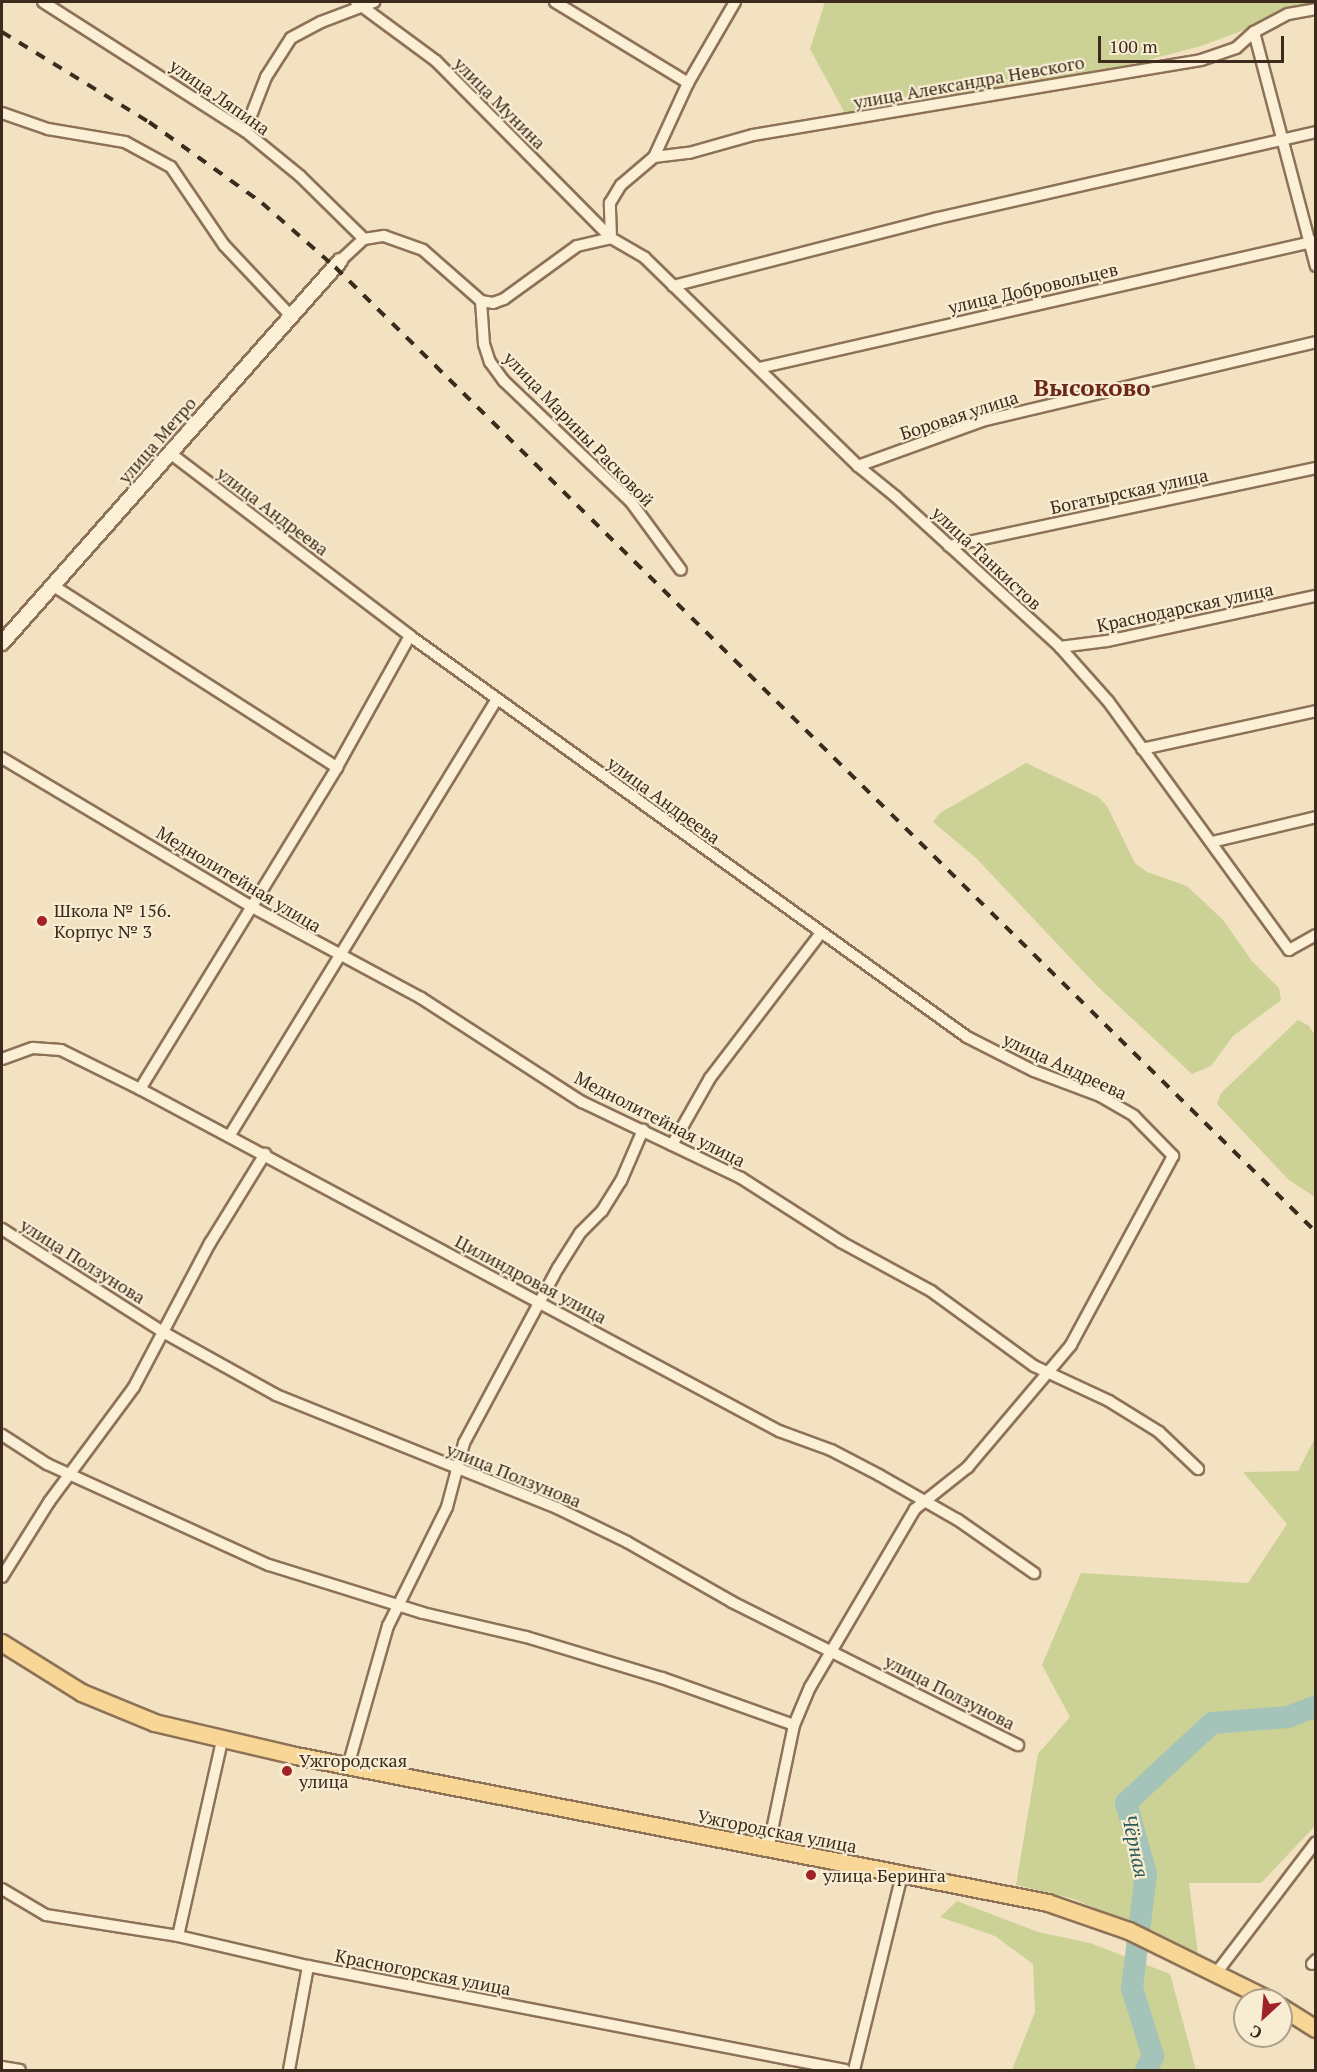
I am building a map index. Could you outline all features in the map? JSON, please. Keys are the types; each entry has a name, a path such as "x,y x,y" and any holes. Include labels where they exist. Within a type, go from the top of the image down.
{"main road":[{"name":"Ужгородская улица","path":"2,1643 119,1711 222,1740 1048,1903 1129,1931 1247,1988"},
{"path":"1293,2015 1316,2029"}],"street":[{"name":"улица Ляпина","path":"43,2 245,131 300,176 364,238"},
{"path":"555,2 688,83"},
{"path":"340,261 364,238 384,236 423,250 481,301 504,299 578,246 611,238 610,203 621,185 654,157 688,83 735,2"},
{"path":"245,131 266,77 291,38 365,3"},
{"name":"улица Мунина","path":"365,3 436,61 611,238"},
{"name":"улица Александра Невского","path":"654,157 688,153 753,135 1201,60 1236,48 1254,32 1288,14 1316,9"},
{"path":"1254,32 1313,241 1316,266"},
{"path":"2,113 48,129 125,142 171,167 224,245 290,315"},
{"path":"673,286 938,218 1316,132"},
{"name":"улица Танкистов","path":"611,238 645,258 858,466 950,546 1060,647 1108,701 1288,950 1316,935"},
{"name":"улица Добровольцев","path":"759,368 1313,241"},
{"name":"улица Метро","path":"2,643 55,587 290,315 340,261"},
{"name":"улица Марины Расковой","path":"481,301 484,344 490,362 504,381 631,502 681,570"},
{"name":"Боровая улица","path":"858,466 982,422 1316,342"},
{"name":"улица Андреева","path":"170,453 410,636 967,1038 1034,1071 1100,1096 1134,1116 1156,1142 1173,1156 1133,1235 1103,1280 1095,1306 1071,1345 1047,1373"},
{"name":"Богатырская улица","path":"950,546 1316,468"},
{"path":"55,587 337,767"},
{"name":"Краснодарская улица","path":"1060,647 1107,641 1316,596"},
{"path":"140,1089 337,767 410,636"},
{"path":"230,1135 497,699"},
{"path":"1142,749 1316,711"},
{"name":"Меднолитейная улица","path":"2,758 252,908 339,957 421,998 582,1102 741,1178 841,1242 931,1291 1047,1373 1110,1401 1159,1432 1198,1469"},
{"path":"1212,842 1316,817"},
{"path":"672,1145 710,1078 820,934"},
{"name":"Цилиндровая улица","path":"2,1059 33,1048 61,1050 140,1089 230,1135 779,1431 831,1450 925,1500 1034,1574"},
{"path":"348,1766 397,1604 447,1507 457,1468 478,1413 538,1301 580,1233 602,1211 621,1181 643,1130"},
{"path":"2,1577 71,1473 134,1387 210,1243 265,1154"},
{"name":"улица Ползунова","path":"2,1229 164,1332 276,1395 557,1508 1018,1745"},
{"path":"768,1849 794,1725 810,1687 904,1527 925,1500 968,1467 1047,1373"},
{"path":"2,1435 47,1464 269,1565 397,1604 651,1675 794,1725"},
{"path":"178,1936 222,1740"},
{"path":"1217,1972 1316,1842"},
{"path":"854,2070 902,1874"},
{"name":"Красногорская улица","path":"2,1890 46,1915 178,1936 308,1966 845,2070"},
{"path":"289,2070 308,1966"},
{"path":"2,2067 20,2070"}],"green space":[{"path":"825,2 1315,2 1315,4 1201,46 1034,90 847,117 810,49"},
{"path":"1026,763 1098,797 1107,806 1135,863 1147,872 1187,886 1223,920 1252,961 1279,988 1281,1000 1233,1036 1211,1066 1192,1074 1097,986 976,858 933,822 940,813"},
{"path":"1298,1020 1309,1026 1315,1035 1315,1197 1289,1180 1217,1104 1221,1093"},
{"path":"1315,1438 1315,1826 1261,1883 1189,1883 1198,1954 1074,1899 1016,1885 1038,1754 1070,1717 1042,1665 1081,1573 1248,1583 1287,1524 1243,1472 1298,1471"},
{"path":"957,1901 1038,1932 1090,1943 1170,1974 1196,2070 1012,2070 1035,2012 1033,1964 995,1936 940,1917"}],"waterway":[{"name":"Чёрная","path":"1146,2070 1153,2056 1132,1988 1146,1874 1126,1803 1212,1723 1288,1717 1316,1706"}],"railway":[{"path":"2,32 149,122 262,203 335,267 1316,1232"}],"place":[{"name":"Школа № 156. Корпус № 3","path":"42,921"},
{"name":"Ужгородская улица","path":"287,1771"},
{"name":"улица Беринга","path":"811,1875"}],"district":[{"name":"Высоково","path":"1092,388"}]}
